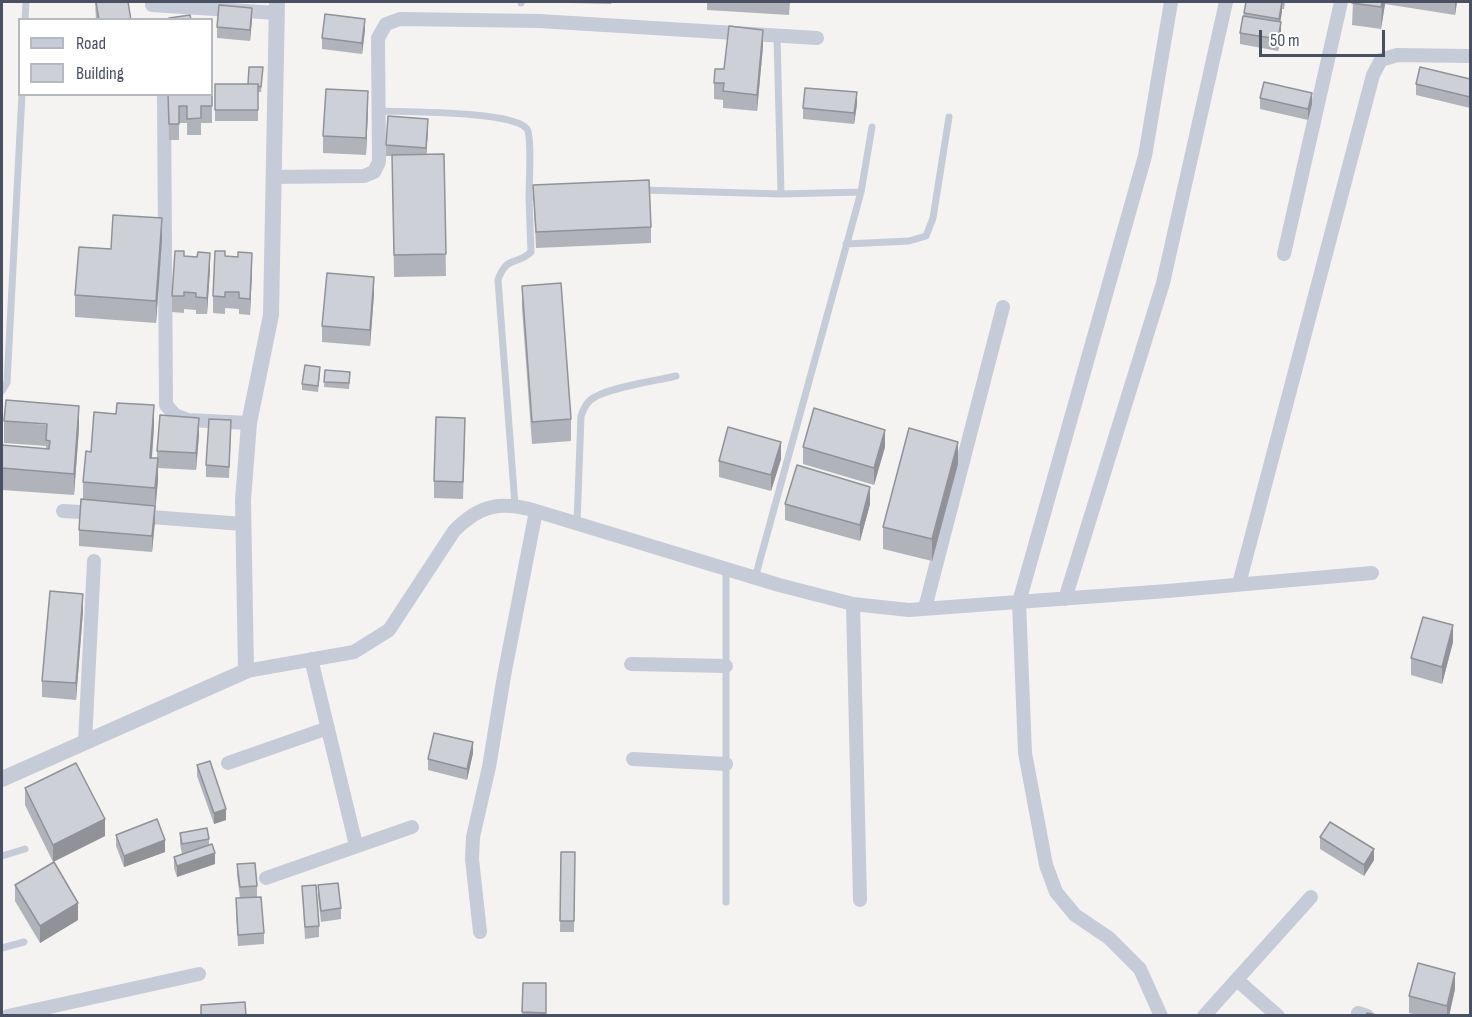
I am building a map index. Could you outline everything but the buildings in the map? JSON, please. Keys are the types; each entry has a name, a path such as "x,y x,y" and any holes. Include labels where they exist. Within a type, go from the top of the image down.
{"street":[{"path":"1161,1016 1140,969 1109,938 1075,915 1056,892 1046,865 1025,753 1019,602 1145,156 1171,2"},
{"path":"1065,599 1163,283 1226,2"},
{"path":"1284,254 1341,2"},
{"path":"153,9 277,7 271,315 249,423 243,500 246,671"},
{"path":"273,177 364,176 374,172 379,162 378,38 386,24 400,19 539,21 816,38"},
{"path":"1239,584 1373,75 1381,60 1397,55 1470,56"},
{"path":"164,96 166,405 175,415 188,420 249,423"},
{"path":"925,608 1003,307"},
{"path":"2,779 246,671 354,652 389,630 459,525 480,511 501,505 515,505 755,578 853,604 909,610 1372,573"},
{"path":"63,511 243,524"},
{"path":"480,932 471,860 473,837 489,767 536,511"},
{"path":"85,742 94,561"},
{"path":"853,604 860,900"},
{"path":"311,659 356,845"},
{"path":"631,664 726,666"},
{"path":"228,763 328,728"},
{"path":"633,759 726,764"},
{"path":"267,878 412,827"},
{"path":"1204,1016 1311,897"},
{"path":"8,1016 199,974"},
{"path":"1237,980 1278,1016"}],"lane":[{"path":"25,18 26,2"},
{"path":"777,36 782,194"},
{"path":"2,391 7,383 22,96"},
{"path":"379,111 493,116 522,124 529,133 531,252 502,268 498,280 515,505"},
{"path":"846,244 909,242 926,236 933,218 949,117"},
{"path":"755,578 861,192 872,127"},
{"path":"633,190 782,194 861,192"},
{"path":"529,198 552,196"},
{"path":"577,524 581,416 585,405 594,397 607,392 676,376"},
{"path":"726,569 726,902"},
{"path":"2,856 25,849"},
{"path":"2,948 24,942"}]}
